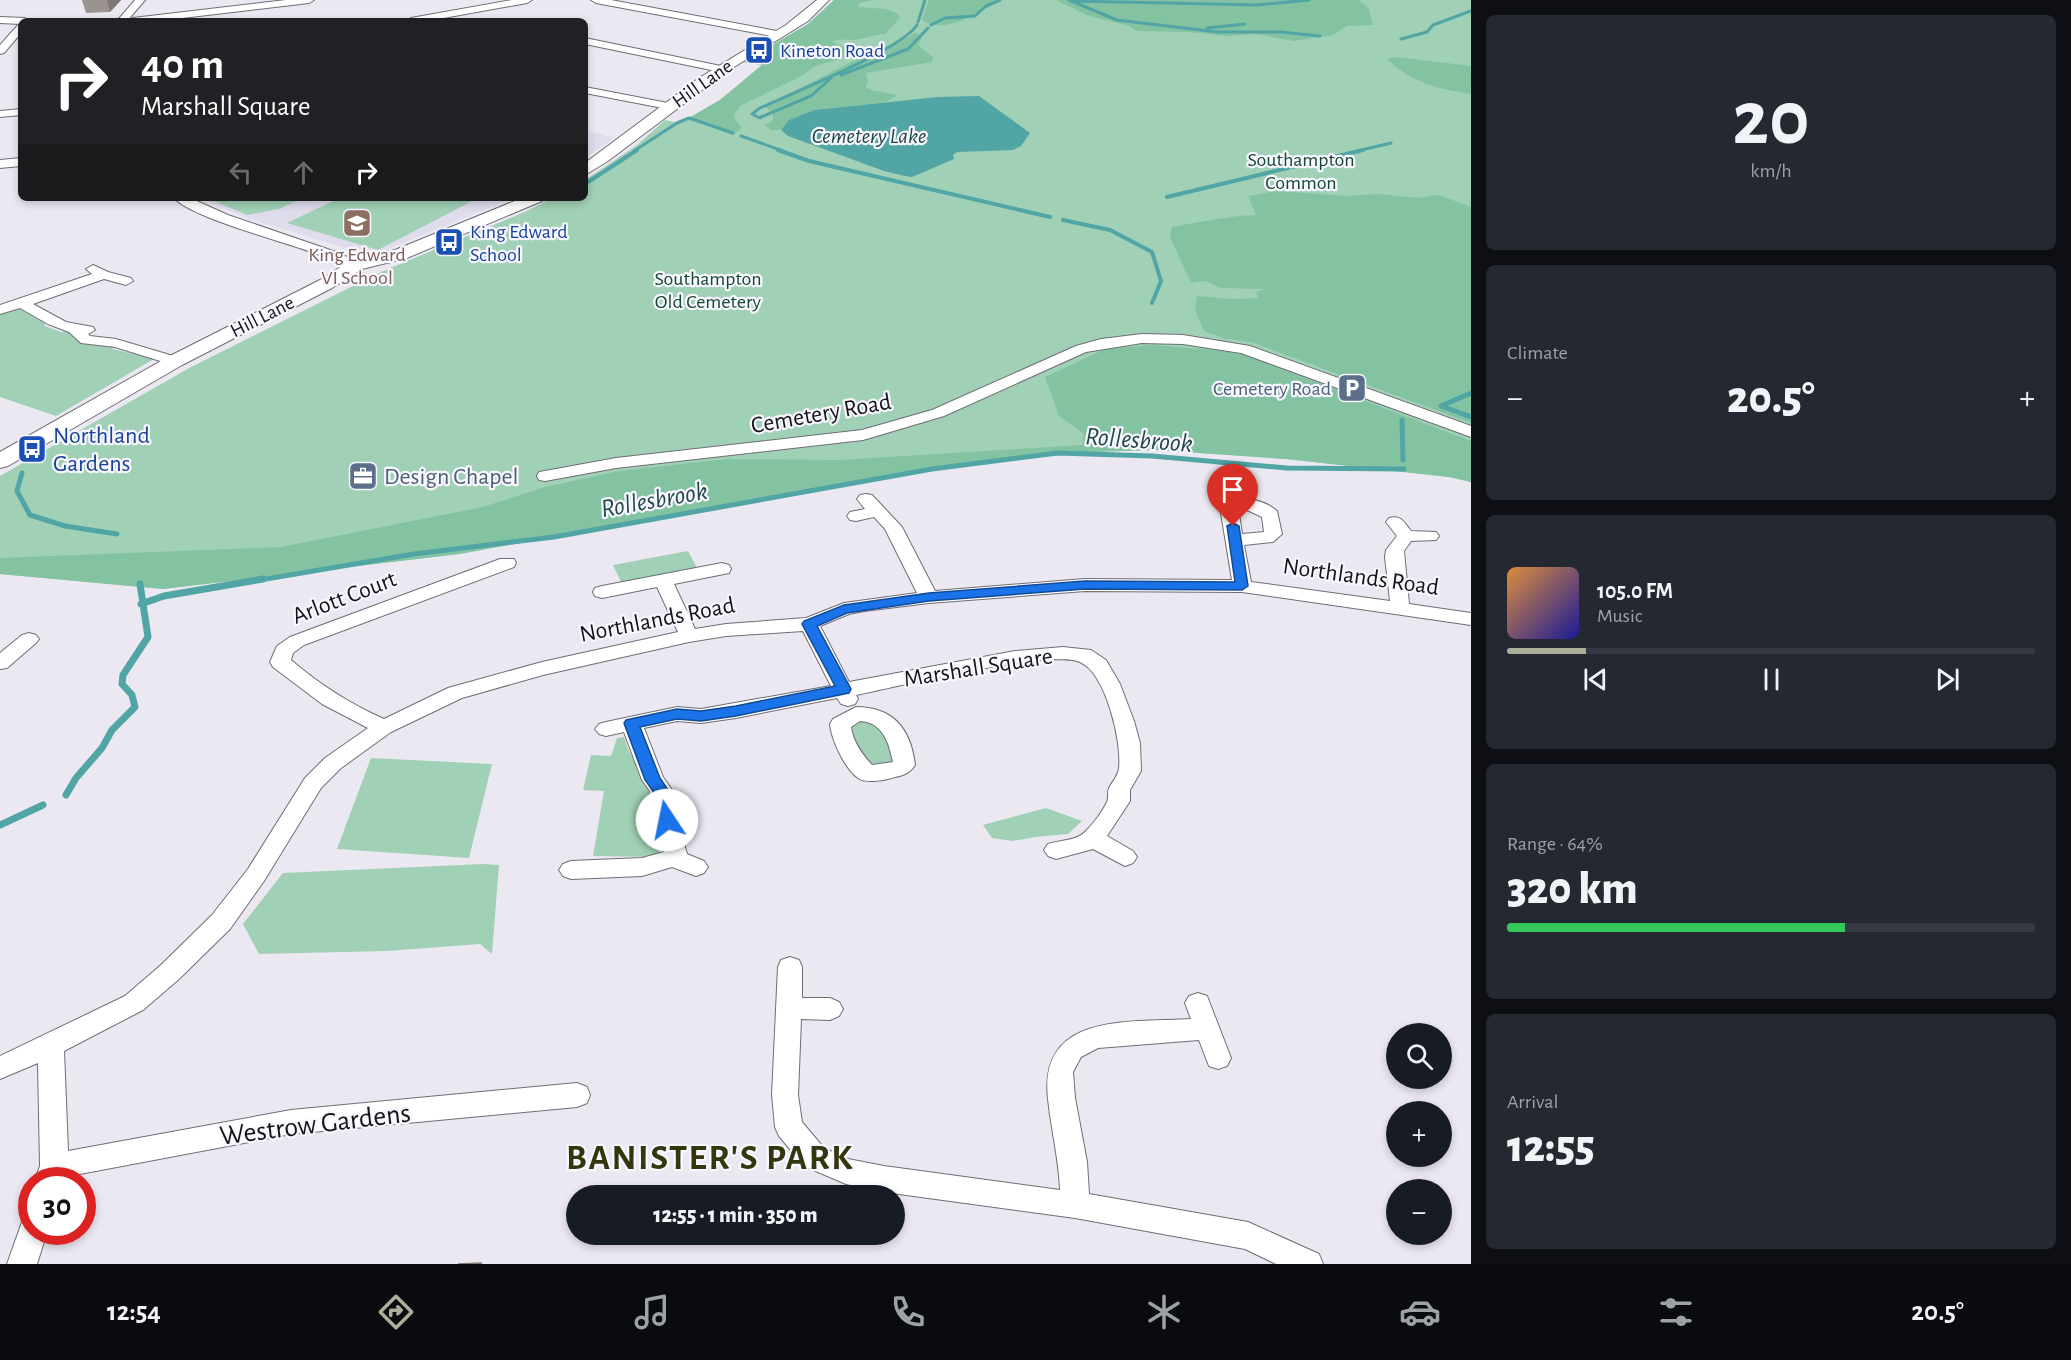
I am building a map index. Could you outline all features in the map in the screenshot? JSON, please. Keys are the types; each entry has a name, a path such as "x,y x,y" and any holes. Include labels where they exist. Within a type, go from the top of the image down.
{"street":[{"path":"125,18 140,0"},
{"path":"158,18 309,0"},
{"path":"430,18 527,0"},
{"path":"596,0 777,34"},
{"name":"Hill Lane","path":"588,168 668,106 814,10 823,0"},
{"path":"462,13 477,18"},
{"path":"0,20 18,21"},
{"path":"0,51 18,30"},
{"path":"588,41 721,69"},
{"path":"588,91 668,106"},
{"path":"0,114 18,112"},
{"path":"0,164 18,162"},
{"path":"185,201 249,228 330,253 356,265"},
{"name":"Hill Lane","path":"0,461 175,361 326,284 356,265 401,254 529,201"},
{"path":"0,310 97,271 126,281"},
{"path":"22,303 51,321 75,330 86,340 116,343 175,361"},
{"name":"Cemetery Road","path":"544,476 616,463 863,435 938,413 1081,349 1105,341 1132,338 1216,343 1245,349 1471,432"},
{"path":"856,516 872,505 893,527 929,597"},
{"path":"1400,608 1394,557 1401,529 1430,536"},
{"path":"1235,540 1242,586"},
{"name":"Arlott Court","path":"384,727 348,712 301,680 280,662 284,650 297,641 477,565 507,563"},
{"path":"602,592 722,569"},
{"path":"663,581 689,636"},
{"name":"Northlands Road","path":"0,1068 51,1046 134,1003 170,972 221,922 256,875 313,783 333,763 384,727 455,693 542,669 689,636 726,630 809,624 844,609 929,597 1085,585 1242,586 1471,619"},
{"path":"809,624 856,714"},
{"path":"0,663 29,639"},
{"name":"Marshall Square","path":"606,729 677,714 701,716 736,711 1015,657 1074,653 1092,659 1103,672 1124,721 1124,731 1129,743 1130,771 1119,790 1119,801 1093,839"},
{"path":"631,723 653,780 661,790 660,801 676,852 673,858"},
{"path":"1056,850 1079,846 1093,839 1125,857"},
{"path":"571,870 642,867 673,858 696,867"},
{"path":"790,967 785,1095 789,1127 814,1157 846,1171 884,1179 1075,1205 1248,1236 1308,1264"},
{"path":"1198,1003 1218,1058"},
{"path":"788,1008 830,1009"},
{"path":"1075,1205 1073,1162 1060,1098 1060,1072 1072,1049 1094,1037 1206,1029"},
{"path":"51,1046 51,1167"},
{"name":"Westrow Gardens","path":"79,1167 291,1122 577,1095"},
{"path":"22,1264 28,1245"}],"shaded area":[{"path":"588,132 614,138 588,156"},
{"name":"King Edward VI School","path":"206,201 506,201 371,256 244,217"}],"green space":[{"path":"834,0 1471,0 1471,482 1449,477 1286,459 1156,450 1058,453 932,469 459,554 163,589 0,574 0,476 191,367 381,272 546,201 588,201 588,178 637,145 665,120 680,123 720,100 762,65 744,62 808,24"},
{"path":"834,0 873,0 860,3 858,7 886,9 898,14 900,18 885,34 832,42 853,51 842,58 816,66 805,74 740,106 734,115 742,128 732,135 689,118 720,100 762,65 744,62 808,24"},
{"path":"929,0 1003,0 963,20 941,25 922,20"},
{"path":"1056,0 1359,0 1369,9 1373,25 1347,26 1333,35 1294,41 1255,34 1227,36 1188,32 1137,31 1129,26 1089,16"},
{"path":"915,33 923,35 918,45 933,57 932,62 866,73 868,81 866,87 898,95 886,102 814,110 789,120 781,130 771,130 765,125 773,120 773,115 765,106 853,61 884,52"},
{"path":"1397,57 1471,66 1471,94 1426,84 1406,74 1387,59"},
{"path":"1277,191 1347,196 1379,194 1417,198 1439,195 1471,207 1471,423 1251,342 1222,338 1204,331 1195,310 1197,296 1233,299 1258,298 1256,292 1264,289 1221,288 1205,281 1191,283 1170,237 1172,227 1256,215 1248,196"},
{"path":"214,201 296,201 279,209 247,215"},
{"path":"333,201 472,201 378,250 287,223"},
{"path":"21,308 44,322 45,326 61,332 71,331 79,342 111,345 113,349 154,359 56,416 0,397 0,313"},
{"path":"1153,345 1236,352 1471,441 1471,482 1449,477 1286,459 1156,450 1058,453 932,469 459,554 163,589 0,574 0,558 281,547 483,507 545,487 619,471 727,459 839,460 1082,445 1084,434 1059,416 1045,377 1105,349"},
{"path":"688,551 698,570 622,584 613,565"},
{"path":"855,720 877,722 896,755 892,764 877,766 866,761 849,726"},
{"path":"624,737 647,785 660,848 657,857 593,856 604,791 583,790 591,755 611,756 617,738"},
{"path":"371,758 492,764 469,858 337,849"},
{"path":"1046,808 1082,821 1068,834 1013,841 992,838 983,825"},
{"path":"499,865 492,954 480,944 387,951 259,954 243,924 283,873"}],"water":[{"name":"Cemetery Lake","path":"979,96 1030,133 1021,146 1013,150 957,152 953,155 954,159 912,177 884,171 788,136 781,130 789,120 814,110 938,97"}],"waterway":[{"path":"918,22 925,0"},
{"path":"931,25 945,18 975,16 986,6 1000,0"},
{"path":"1069,0 1117,20 1217,32 1281,32 1320,36"},
{"path":"1073,1 1257,5 1309,0"},
{"path":"1401,39 1427,32 1433,25 1471,11"},
{"path":"1207,28 1245,24"},
{"path":"760,118 752,114 760,108 869,58 907,35 917,25"},
{"path":"841,75 908,49 928,28"},
{"path":"761,117 811,96 831,78"},
{"path":"634,151 677,123 689,118 733,133"},
{"path":"741,136 783,151"},
{"path":"1357,151 1391,143"},
{"path":"588,182 637,150"},
{"path":"778,150 809,161 1050,217"},
{"path":"1167,197 1363,150"},
{"path":"1063,220 1110,230 1152,252 1161,281 1152,303"},
{"path":"1471,393 1441,406 1471,417"},
{"path":"1402,420 1403,460"},
{"name":"Rollesbrook","path":"254,581 414,554 554,537 932,469 1058,453 1152,456 1287,468 1404,469"},
{"path":"22,473 17,491 30,515 65,526 117,534"},
{"name":"Rollesbrook","path":"143,603 164,596 263,579"},
{"path":"140,584 143,603"},
{"name":"Rollesbrook","path":"66,795 76,778 102,748 112,730 135,707 132,695 122,684 123,675 148,637 143,603"},
{"name":"Rollesbrook","path":"0,825 43,805"}],"place":[{"name":"Kineton Road","path":"759,50"},
{"name":"King Edward VI School","path":"357,223"},
{"name":"King Edward School","path":"449,242"},
{"name":"Cemetery Road","path":"1352,388"},
{"name":"Northland Gardens","path":"32,449"},
{"name":"Design Chapel","path":"363,476"}],"district":[{"name":"BANISTER'S PARK","path":"710,1156"}],"route":[{"path":"667,820 660,801 661,790 653,780 631,723 677,714 701,716 736,711 844,689 809,624 844,609 929,597 1085,585 1242,586 1233,526"}],"park label":[{"name":"Southampton Common","path":"1301,170"},
{"name":"Southampton Old Cemetery","path":"708,290"}]}
